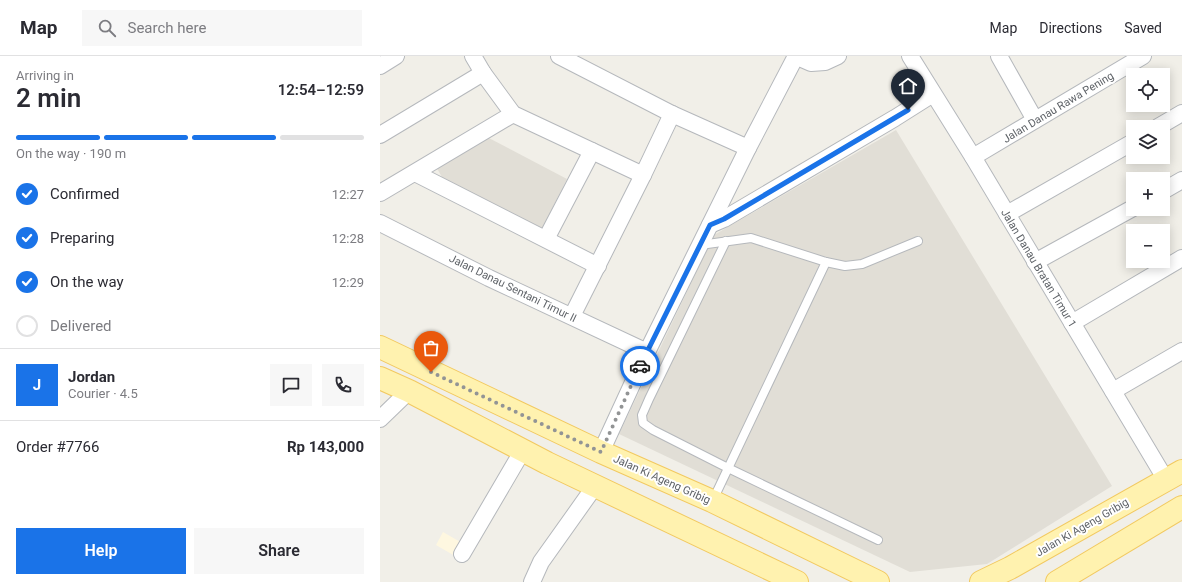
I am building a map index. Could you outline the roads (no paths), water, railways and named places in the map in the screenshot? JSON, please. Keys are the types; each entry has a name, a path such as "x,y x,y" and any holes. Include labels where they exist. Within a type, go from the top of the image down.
{"main road":[{"name":"Jalan Ki Ageng Gribig","path":"380,347 601,452 712,501 878,582"},
{"path":"380,378 409,391 547,463 797,582"},
{"path":"455,416 468,390"},
{"name":"Jalan Ki Ageng Gribig","path":"981,582 1010,568 1174,475"},
{"path":"1057,582 1182,507"}],"street":[{"path":"380,66 396,56"},
{"path":"473,56 483,73 513,114 643,176"},
{"path":"559,56 672,114 748,148"},
{"path":"601,452 647,352 748,148 796,56 811,63 825,62 838,56"},
{"name":"Jalan Danau Bratan Timur 1","path":"910,56 974,158 1113,391 1174,475"},
{"path":"1000,56 1035,120"},
{"name":"Jalan Danau Rawa Pening","path":"974,158 1142,56"},
{"path":"380,135 483,73"},
{"path":"710,225 724,219 933,94"},
{"path":"1170,120 1182,113"},
{"path":"380,193 513,114"},
{"path":"572,316 643,176 672,114"},
{"path":"1007,214 1126,146"},
{"path":"546,239 592,151"},
{"path":"415,173 598,266"},
{"path":"1170,187 1182,180"},
{"path":"1035,262 1126,212"},
{"name":"Jalan Danau Sentani Timur II","path":"380,223 489,278 647,352"},
{"path":"1072,323 1182,258"},
{"path":"1113,391 1182,351"},
{"path":"380,419 409,391"},
{"path":"462,554 523,450"},
{"path":"532,582 542,562 595,486"}],"lane":[{"path":"700,245 751,238 826,262 845,266 862,264 918,242"},
{"path":"726,241 642,415 643,423 653,430 728,468 878,540"},
{"path":"712,501 826,262"}]}
